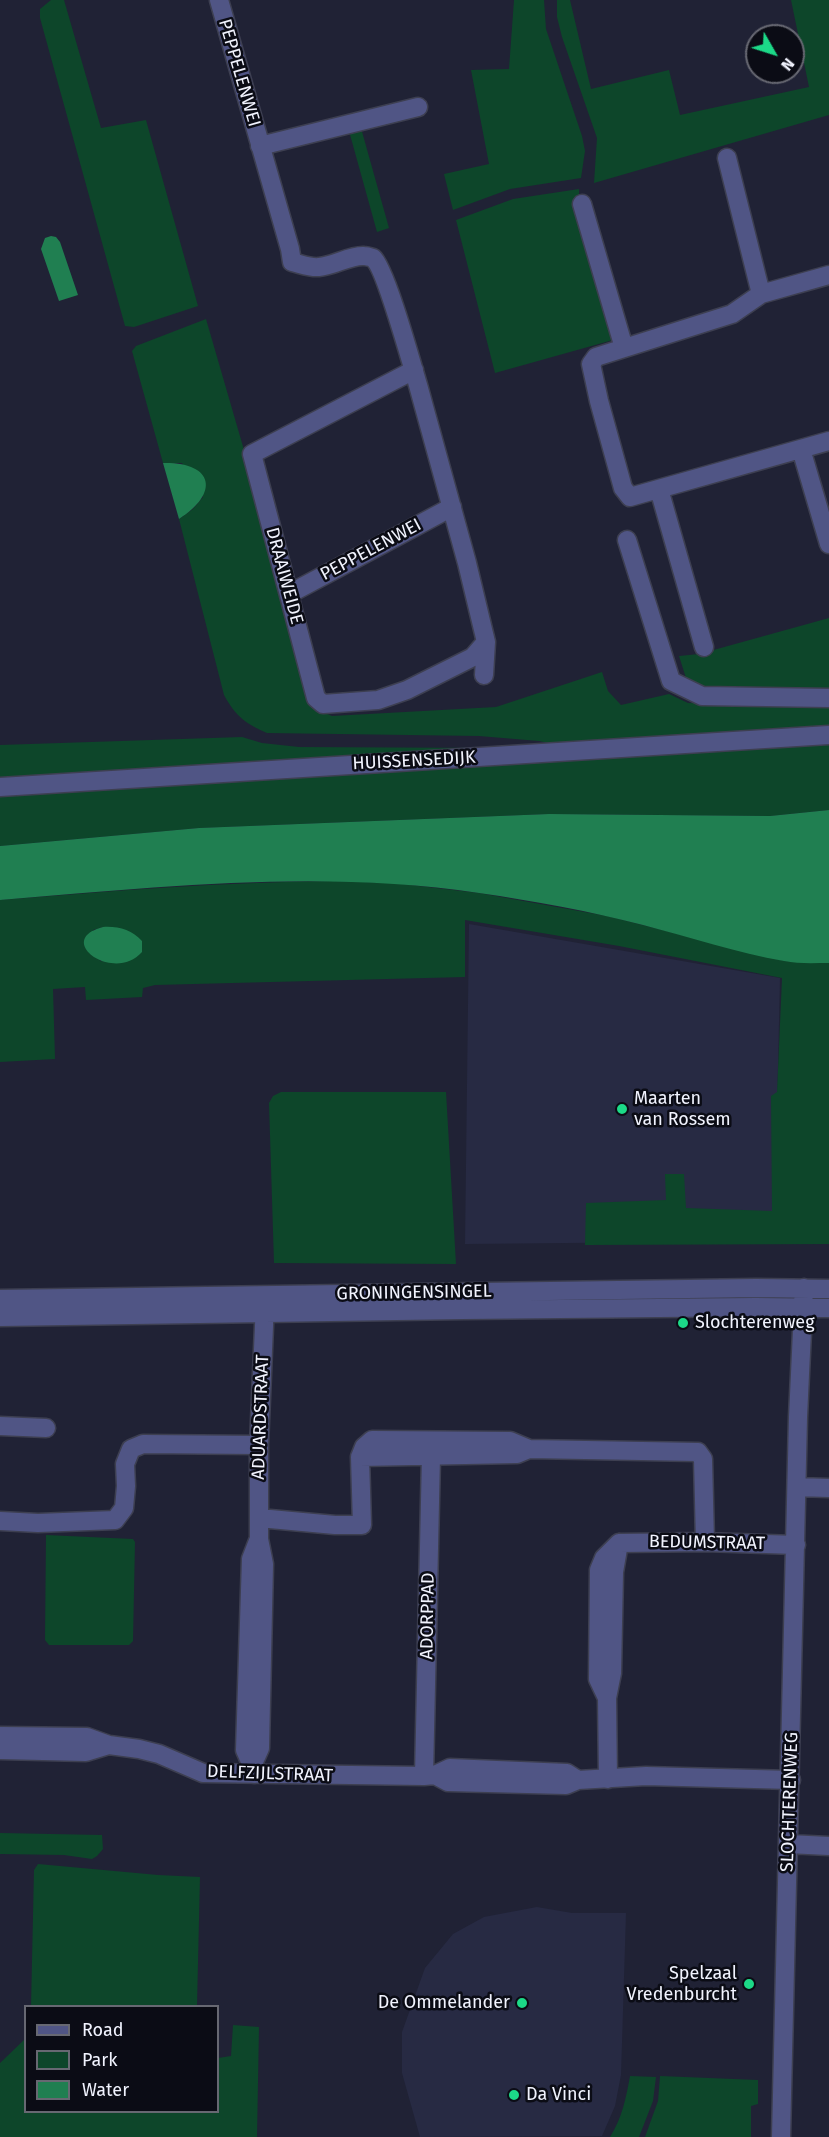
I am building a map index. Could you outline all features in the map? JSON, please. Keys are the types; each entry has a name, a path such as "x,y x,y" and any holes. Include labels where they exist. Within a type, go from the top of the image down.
{"street":[{"name":"PEPPELENWEI","path":"219,0 292,262 321,267 363,255 373,258 380,268 414,370 452,507 486,642 484,675"},
{"name":"PEPPELENWEI","path":"260,146 418,106"},
{"path":"727,158 761,294"},
{"path":"582,204 624,348"},
{"path":"829,275 761,294 732,314 596,357 591,364 623,488 630,498 829,441"},
{"name":"DRAAIWEIDE","path":"414,370 252,454 316,698 323,704 378,700 407,690 473,657 486,642"},
{"path":"801,449 829,544"},
{"path":"659,489 704,647"},
{"name":"PEPPELENWEI","path":"290,594 452,507"},
{"path":"627,540 671,681 702,696 829,698"},
{"name":"HUISSENSEDIJK","path":"0,787 829,735"},
{"name":"SLOCHTERENWEG","path":"781,2137 804,1288"},
{"name":"GRONINGENSINGEL","path":"0,1317 265,1304 829,1289"},
{"name":"GRONINGENSINGEL","path":"0,1299 265,1304 829,1308"},
{"name":"ADUARDSTRAAT","path":"253,1771 260,1748 264,1564 259,1539 259,1445 265,1304"},
{"path":"0,1426 46,1428"},
{"path":"259,1518 335,1525 362,1525 360,1457 364,1447 372,1440 510,1441 529,1449 698,1452 703,1459 705,1542"},
{"path":"0,1521 38,1523 115,1520 124,1508 125,1464 131,1449 143,1444 259,1445"},
{"path":"360,1457 517,1454 529,1449"},
{"name":"ADORPPAD","path":"429,1775 431,1456"},
{"path":"797,1487 829,1488"},
{"name":"BEDUMSTRAAT","path":"608,1779 607,1698 598,1679 599,1570 604,1558 619,1543 705,1542 796,1545"},
{"name":"DELFZIJLSTRAAT","path":"0,1736 87,1737 110,1745 159,1754 202,1773 253,1771 429,1775 450,1768 567,1773 578,1780 646,1776 791,1780"},
{"name":"DELFZIJLSTRAAT","path":"0,1750 86,1752 110,1745"},
{"path":"788,1844 829,1846"}],"shaded area":[{"name":"Maarten van Rossem","path":"469,924 780,978 774,1241 465,1244"},
{"path":"537,1907 572,1913 626,1913 621,2075 615,2106 602,2136 420,2137 402,2073 402,2032 425,1968 453,1934 484,1917"}],"green space":[{"path":"51,0 64,0 101,128 146,120 198,306 134,327 125,326 40,18 40,9"},
{"path":"514,0 544,0 546,29 582,136 585,151 581,178 510,189 453,210 444,174 489,164 471,70 509,69"},
{"path":"557,0 570,0 591,89 669,70 680,115 809,87 805,68 805,24 796,24 791,0 829,0 829,115 594,183 597,138 557,17"},
{"path":"361,128 389,228 377,232 349,131"},
{"path":"579,189 579,206 613,340 495,373 456,220 513,199"},
{"path":"206,319 318,705 325,713 332,716 496,707 602,672 608,691 621,705 669,694 688,703 829,704 829,728 562,746 539,741 479,736 267,733 247,722 237,714 224,695 179,519 193,509 203,497 182,463 163,463 132,351 136,346"},
{"path":"829,618 829,693 709,691 686,678 679,656 699,654"},
{"path":"242,737 262,743 299,747 496,748 0,779 0,745"},
{"path":"829,742 829,810 770,816 549,814 199,828 0,846 0,792"},
{"path":"334,881 393,883 479,893 607,916 785,961 829,963 829,1244 585,1245 586,1203 666,1200 665,1174 684,1174 686,1208 772,1211 771,1096 777,1092 782,978 619,946 465,920 465,977 155,985 143,988 142,997 86,1000 85,987 53,989 55,1059 0,1062 0,900 250,883","holes":["103,927 121,963 100,961 93,930"]},
{"path":"281,1092 446,1092 456,1264 274,1263 269,1103 273,1096"},
{"path":"46,1535 133,1539 135,1542 133,1641 129,1645 49,1645 45,1640"},
{"path":"0,1833 102,1835 103,1849 92,1859 64,1855 0,1854"},
{"path":"38,1864 200,1877 197,2005 31,2005 34,1870"},
{"path":"233,2025 259,2027 257,2137 0,2137 0,2063 24,2040 24,2113 219,2113 219,2058 231,2056"},
{"path":"630,2076 656,2077 653,2101 639,2137 610,2137 621,2115"},
{"path":"660,2076 758,2080 758,2104 751,2106 751,2137 645,2137 658,2101"}],"water":[{"path":"56,237 60,242 78,295 59,301 41,249 45,238"},
{"path":"163,463 180,464 193,468 201,473 206,481 201,499 179,519"},
{"path":"829,810 829,963 784,961 582,911 500,896 420,886 300,881 240,883 0,900 0,846 199,828 549,814 770,816"},
{"path":"103,927 119,928 134,934 142,941 142,952 130,961 117,963 104,962 93,956 86,949 84,941 89,933"}],"place":[{"name":"Maarten van Rossem","path":"622,1109"},
{"name":"Slochterenweg","path":"683,1323"},
{"name":"Spelzaal Vredenburcht","path":"749,1984"},
{"name":"De Ommelander","path":"522,2003"},
{"name":"Da Vinci","path":"514,2095"}]}
